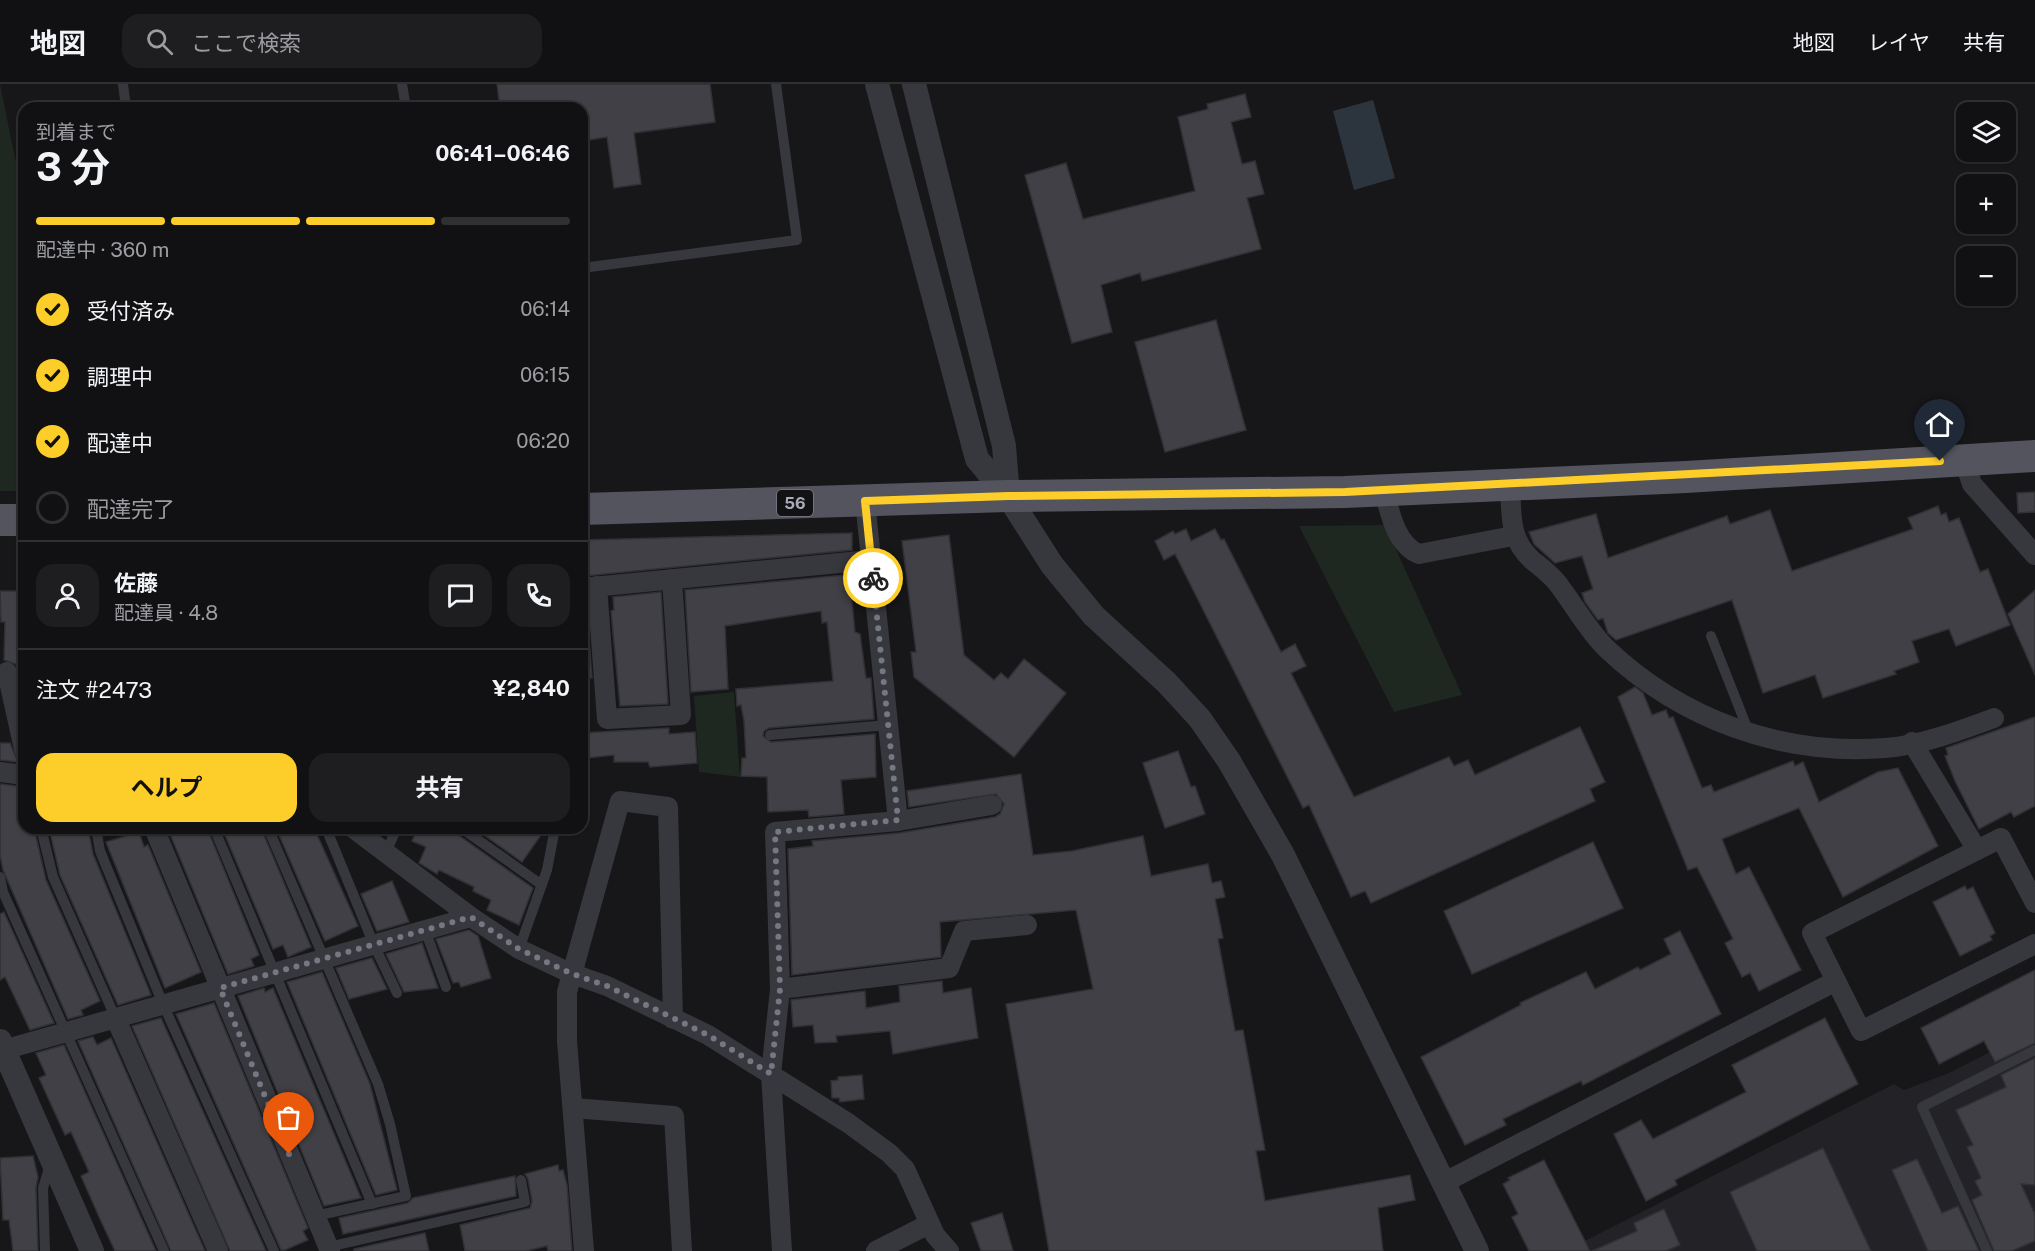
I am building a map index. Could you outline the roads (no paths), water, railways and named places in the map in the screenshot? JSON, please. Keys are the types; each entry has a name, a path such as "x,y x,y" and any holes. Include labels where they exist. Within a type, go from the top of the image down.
{"main road":[{"name":"56","path":"588,509 1008,496 1384,491 2035,456"},
{"path":"0,520 18,520"}],"street":[{"path":"877,84 977,459 1008,496 1052,565 1094,616 1174,690 1200,719 1229,760 1283,855 1477,1251"},
{"path":"914,84 1004,446 1008,496"},
{"path":"1964,460 1972,484 2034,553"},
{"path":"1510,485 1513,536 1525,553 1559,584 1607,649 1684,707 1722,724 1748,730 1784,744 1825,748 1886,748 1994,718"},
{"path":"1384,491 1391,518 1402,541 1411,551 1419,554 1513,536"},
{"path":"865,501 898,820"},
{"path":"672,579 681,715 607,719 589,587 672,579 871,561"},
{"path":"10,672 18,717"},
{"path":"1912,742 1977,850"},
{"path":"0,772 18,774"},
{"path":"584,1251 567,1041 570,973 620,801 668,807 673,1019"},
{"path":"782,1251 771,1074 780,989 775,832 898,820 992,805"},
{"path":"156,834 315,1216 325,1250"},
{"path":"361,834 471,917 519,949 570,973 607,986 708,1035 889,1153 904,1169 929,1224 949,1251"},
{"path":"2032,892 2001,838 1812,933 1861,1031 2035,944"},
{"path":"92,1251 1,1047 66,1033 471,917"},
{"path":"780,989 949,968 964,931 1027,925"},
{"path":"1445,1182 1836,981"},
{"path":"116,1019 218,1251"},
{"path":"573,1108 674,1116 682,1251"},
{"path":"876,1251 929,1224"}],"lane":[{"path":"123,84 125,102"},
{"path":"402,84 405,102"},
{"path":"588,267 797,240 776,84"},
{"path":"1711,636 1748,730"},
{"path":"770,735 888,725"},
{"path":"42,834 53,877 116,1019"},
{"path":"97,834 100,851 163,1004 274,1251"},
{"path":"216,834 372,1204"},
{"path":"271,834 378,1084 390,1124 406,1196 315,1216"},
{"path":"328,834 374,945 397,993"},
{"path":"386,852 394,834"},
{"path":"469,834 542,885"},
{"path":"519,949 542,885 552,834"},
{"path":"0,877 3,892 164,1251"},
{"path":"425,930 446,987"},
{"path":"1987,1251 1922,1107 2035,1050"},
{"path":"45,1251 43,1188 52,1159"},
{"path":"325,1250 525,1202 521,1180"}]}
